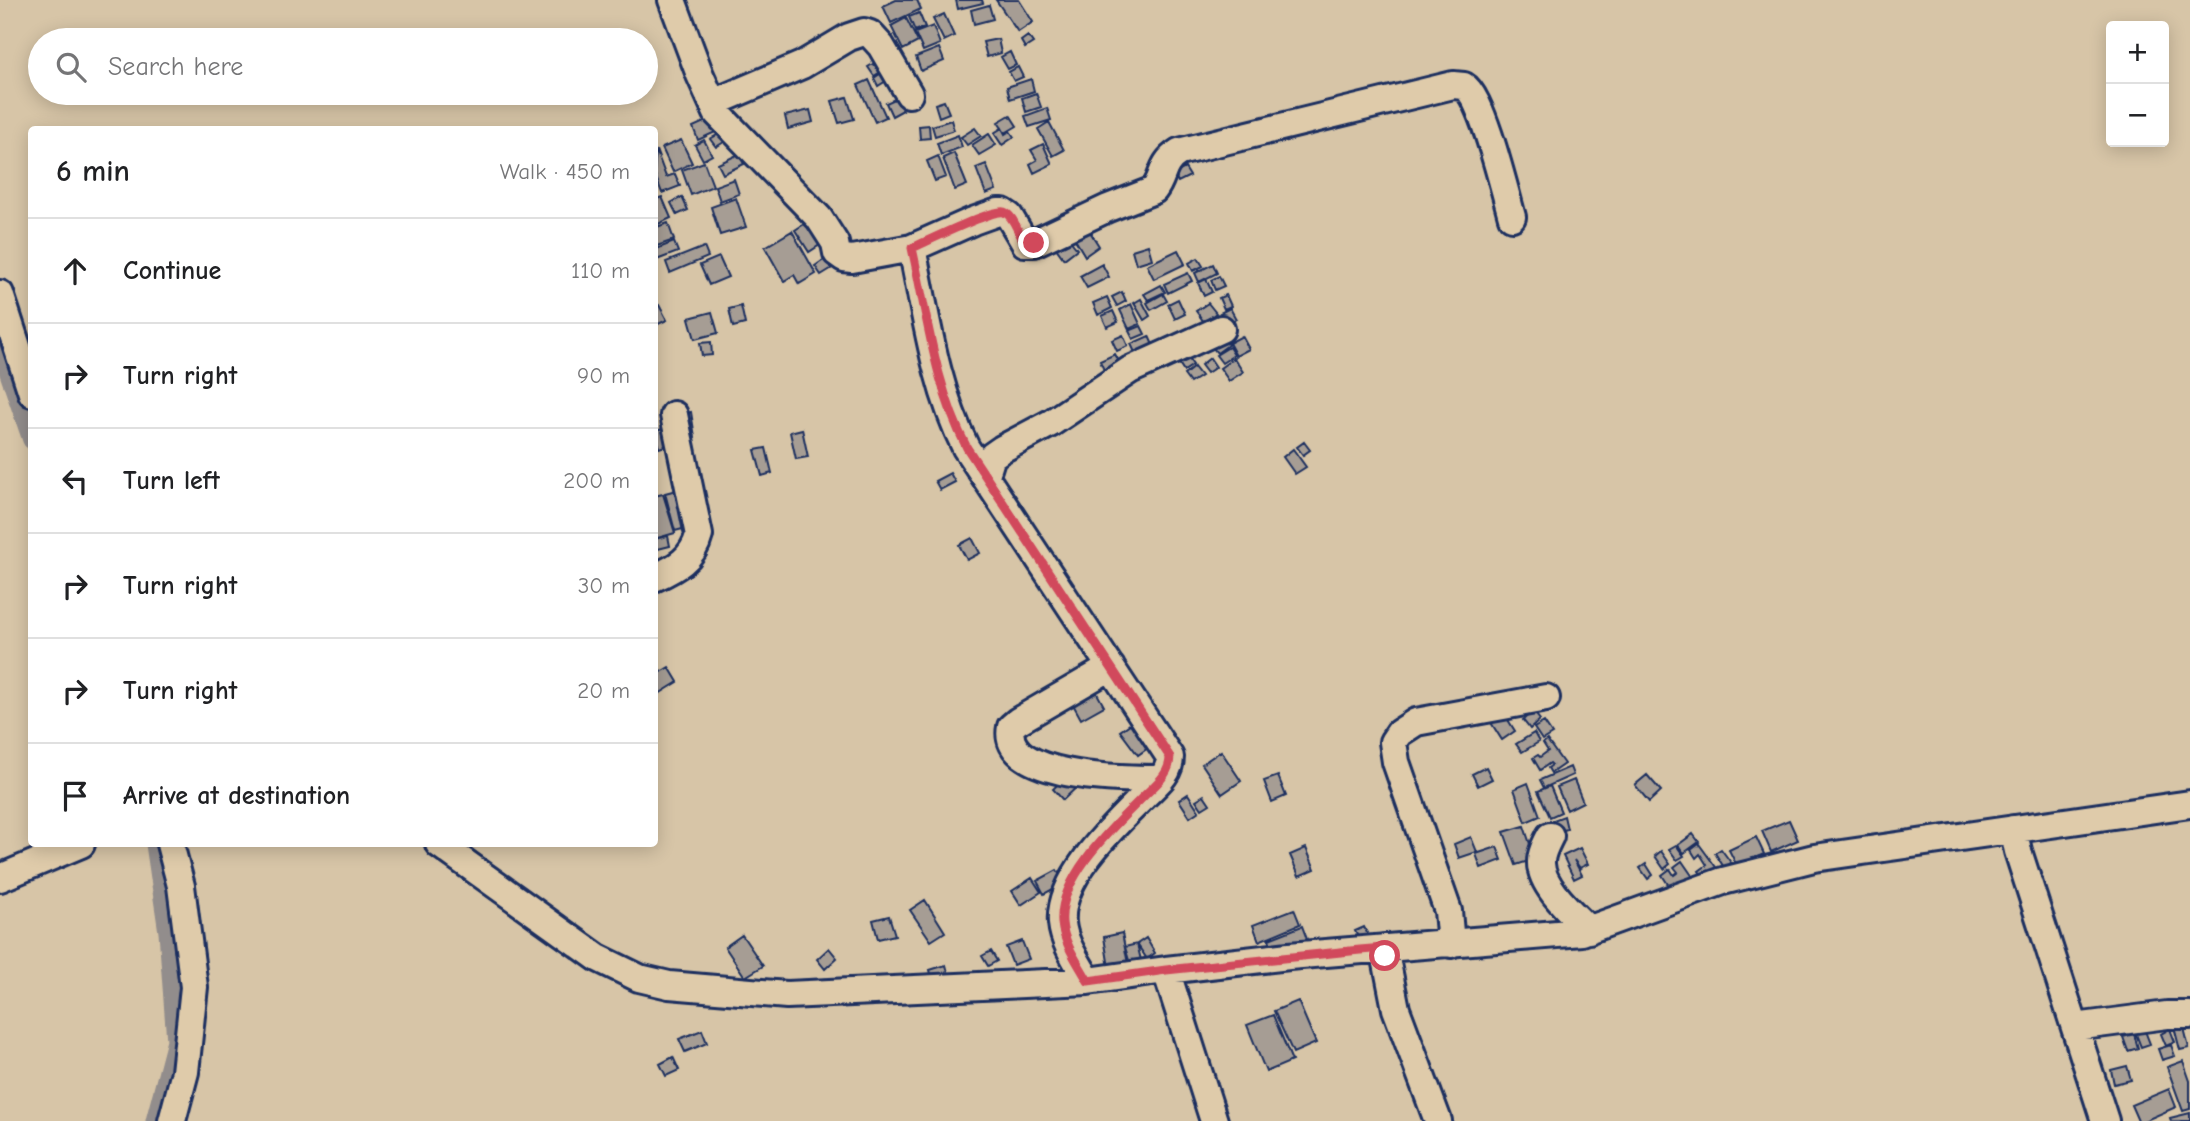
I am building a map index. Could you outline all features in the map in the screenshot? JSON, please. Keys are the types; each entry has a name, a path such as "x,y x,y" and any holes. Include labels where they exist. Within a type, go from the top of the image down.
{"street":[{"path":"672,0 717,113 819,218 835,243 836,253 844,258 852,259 912,248 973,220 998,212 1009,216 1026,243 1034,243 1108,208 1154,190 1163,166 1179,152 1452,85 1464,86 1473,94 1488,134 1512,217"},
{"path":"713,103 802,65 849,37 864,32 875,38 881,46 909,94"},
{"path":"912,248 945,400 967,448 1166,748 1170,765 1161,779 1091,854 1069,888 1062,907 1062,925 1068,945 1088,981"},
{"path":"0,293 28,380"},
{"path":"986,475 992,456 1051,423 1130,370 1221,329"},
{"path":"658,576 680,566 696,547 699,535 674,415"},
{"path":"1111,667 1018,721 1011,727 1012,739 1023,757 1044,767 1074,774 1161,779"},
{"path":"1451,944 1448,911 1396,762 1393,742 1399,733 1416,722 1546,698"},
{"path":"443,847 598,958 639,978 724,991 787,995 1088,981 1166,970 1386,959 1451,944 1589,930 1723,881 1783,864 2016,839 2190,804"},
{"path":"1550,836 1540,866 1544,877 1561,902 1589,930"},
{"path":"2016,839 2105,1121"},
{"path":"0,878 74,847"},
{"path":"171,847 181,886 194,987 185,1072 172,1121"},
{"path":"1386,959 1396,1009 1438,1121"},
{"path":"1166,970 1214,1121"},
{"path":"2075,1027 2180,1013 2190,1015"}],"building":[{"path":"896,0 917,0 921,9 891,23 883,6"},
{"path":"956,0 982,0 983,3 958,9"},
{"path":"996,0 1019,0 1033,22 1018,32"},
{"path":"989,5 993,19 974,24 971,10"},
{"path":"919,13 925,27 915,31 909,17"},
{"path":"944,14 954,36 944,41 933,19"},
{"path":"906,18 918,42 903,50 891,26"},
{"path":"933,26 940,44 923,51 915,33"},
{"path":"1028,36 1033,43 1025,48 1021,41"},
{"path":"998,39 1001,53 987,57 983,42"},
{"path":"939,48 944,61 921,71 916,57"},
{"path":"1010,52 1016,65 1008,69 1001,57"},
{"path":"881,59 887,68 874,76 868,67"},
{"path":"1018,67 1023,77 1014,81 1009,72"},
{"path":"889,68 894,76 878,86 874,78"},
{"path":"1031,79 1034,91 1010,99 1007,87"},
{"path":"869,80 886,117 875,122 858,85"},
{"path":"1036,93 1041,107 1026,112 1022,98"},
{"path":"847,97 854,119 839,123 832,101"},
{"path":"897,98 903,110 892,116 886,103"},
{"path":"944,101 949,113 939,117 935,104"},
{"path":"1047,108 1051,120 1029,127 1025,116"},
{"path":"810,110 813,122 788,129 785,116"},
{"path":"1010,115 1017,126 1005,133 998,122"},
{"path":"715,117 720,130 698,140 693,127"},
{"path":"951,120 954,130 935,136 932,126"},
{"path":"1049,122 1064,150 1053,156 1038,129"},
{"path":"929,125 930,138 920,139 919,126"},
{"path":"975,128 981,136 967,145 961,137"},
{"path":"1002,128 1005,134 1010,131 1014,137 1002,145 994,133"},
{"path":"719,134 724,142 716,147 710,139"},
{"path":"989,134 996,145 979,155 972,145"},
{"path":"958,135 962,147 941,155 937,143"},
{"path":"681,140 692,163 673,172 662,148"},
{"path":"704,140 712,155 703,160 695,145"},
{"path":"1043,144 1052,164 1034,173 1030,164 1037,160 1031,150"},
{"path":"954,153 967,185 955,190 943,158"},
{"path":"739,154 744,164 723,174 718,164"},
{"path":"658,155 666,177 675,174 680,186 662,193 658,182"},
{"path":"938,156 946,177 935,181 927,161"},
{"path":"704,162 713,186 691,195 682,170"},
{"path":"986,164 996,190 986,194 976,168"},
{"path":"1185,168 1190,176 1178,182 1174,174"},
{"path":"734,179 739,194 720,201 715,186"},
{"path":"662,197 671,218 658,224 658,198"},
{"path":"682,197 688,210 677,215 671,203"},
{"path":"736,198 746,227 720,235 711,207"},
{"path":"812,219 826,241 809,252 795,230"},
{"path":"668,223 674,240 658,246 658,227"},
{"path":"1087,227 1099,246 1085,256 1073,236"},
{"path":"792,231 816,274 799,284 794,275 784,281 765,247"},
{"path":"1069,239 1077,249 1064,259 1056,248"},
{"path":"674,242 678,252 658,260 658,248"},
{"path":"1148,245 1152,259 1136,264 1132,250"},
{"path":"704,247 708,257 670,273 666,262"},
{"path":"1178,250 1185,264 1154,279 1147,265"},
{"path":"719,257 728,277 709,285 700,265"},
{"path":"828,257 834,267 821,275 815,266"},
{"path":"1198,258 1203,266 1193,271 1189,263"},
{"path":"1102,264 1109,277 1087,288 1080,276"},
{"path":"1213,264 1217,273 1199,282 1195,273"},
{"path":"1188,273 1192,281 1168,293 1164,284"},
{"path":"1219,276 1224,286 1215,290 1211,280"},
{"path":"1206,279 1212,292 1204,296 1198,283"},
{"path":"1161,285 1165,292 1148,300 1144,294"},
{"path":"1122,292 1126,301 1117,306 1112,297"},
{"path":"1163,294 1167,301 1151,310 1147,303"},
{"path":"1226,295 1231,306 1224,309 1219,298"},
{"path":"1107,297 1112,308 1098,315 1093,303"},
{"path":"1141,299 1150,316 1144,320 1134,303"},
{"path":"1178,299 1185,314 1175,319 1168,304"},
{"path":"1208,303 1216,313 1204,322 1196,311"},
{"path":"1131,304 1140,324 1129,329 1120,310"},
{"path":"658,305 667,320 658,324"},
{"path":"741,306 745,324 733,327 729,309"},
{"path":"1230,308 1236,319 1226,324 1220,313"},
{"path":"1113,311 1118,322 1107,327 1102,316"},
{"path":"712,312 718,333 695,339 689,318"},
{"path":"1141,326 1145,334 1133,339 1129,331"},
{"path":"1123,335 1128,346 1117,351 1112,340"},
{"path":"1149,336 1157,354 1140,363 1131,344"},
{"path":"1242,336 1249,349 1236,356 1229,343"},
{"path":"1223,338 1228,345 1217,353 1212,347"},
{"path":"711,342 712,355 702,356 700,343"},
{"path":"1229,347 1234,355 1222,363 1216,355"},
{"path":"1183,351 1193,365 1184,371 1175,357"},
{"path":"1115,354 1122,367 1106,375 1100,361"},
{"path":"1210,358 1216,367 1207,373 1201,365"},
{"path":"1234,358 1243,372 1229,381 1220,368"},
{"path":"1194,367 1201,376 1190,383 1184,375"},
{"path":"691,412 695,437 681,440 677,415"},
{"path":"664,429 669,445 659,448 658,430"},
{"path":"802,429 808,457 796,459 790,432"},
{"path":"1304,442 1310,450 1303,455 1297,447"},
{"path":"766,448 772,473 762,476 755,450"},
{"path":"1293,449 1306,467 1295,474 1283,457"},
{"path":"950,473 955,482 940,490 935,481"},
{"path":"684,488 694,526 675,531 665,493"},
{"path":"663,494 675,533 658,538 658,495"},
{"path":"668,536 670,546 658,549 658,538"},
{"path":"972,538 980,553 967,560 959,545"},
{"path":"669,667 678,682 658,694 658,674"},
{"path":"1093,686 1104,706 1081,719 1070,699"},
{"path":"1533,711 1540,720 1530,729 1523,720"},
{"path":"1503,712 1515,731 1502,740 1490,721"},
{"path":"1137,719 1155,743 1138,755 1120,731"},
{"path":"1544,722 1552,734 1542,740 1534,728"},
{"path":"1534,733 1539,742 1522,752 1516,744"},
{"path":"1547,740 1564,764 1551,773 1548,768 1552,765 1550,763 1540,770 1533,758 1548,751 1543,743"},
{"path":"1221,751 1241,781 1222,794 1202,764"},
{"path":"1486,767 1492,779 1478,786 1472,774"},
{"path":"1570,767 1573,775 1544,788 1540,780"},
{"path":"1069,774 1079,785 1063,800 1053,789"},
{"path":"1647,775 1661,791 1649,802 1635,785"},
{"path":"1278,776 1286,796 1272,802 1264,781"},
{"path":"1574,780 1583,802 1567,810 1557,787"},
{"path":"1528,783 1540,816 1526,822 1514,789"},
{"path":"1550,786 1561,812 1550,817 1538,791"},
{"path":"1188,794 1199,811 1190,817 1179,800"},
{"path":"1204,795 1210,804 1202,809 1196,800"},
{"path":"1564,816 1567,829 1557,832 1553,820"},
{"path":"1789,820 1798,840 1771,852 1762,831"},
{"path":"1524,826 1535,859 1516,865 1504,832"},
{"path":"1693,834 1699,842 1684,853 1678,845"},
{"path":"1471,837 1477,852 1459,858 1454,844"},
{"path":"1756,837 1764,854 1737,866 1729,850"},
{"path":"1699,844 1718,870 1705,879 1699,871 1707,865 1700,854 1696,858 1691,850"},
{"path":"1676,845 1684,856 1677,860 1669,849"},
{"path":"1497,847 1502,860 1481,868 1476,854"},
{"path":"1306,848 1315,869 1299,876 1290,855"},
{"path":"1580,848 1588,864 1580,868 1574,860 1582,875 1574,879 1563,856"},
{"path":"1721,849 1732,864 1725,869 1715,853"},
{"path":"1661,851 1670,864 1664,869 1655,856"},
{"path":"1682,861 1693,877 1673,892 1662,875 1670,869 1674,875 1678,872 1674,867"},
{"path":"1646,864 1653,875 1648,879 1640,868"},
{"path":"1057,870 1064,883 1044,894 1037,881"},
{"path":"1032,878 1041,892 1021,905 1012,891"},
{"path":"925,900 945,932 931,941 910,910"},
{"path":"1294,909 1300,924 1259,941 1253,925"},
{"path":"889,916 895,935 878,939 873,920"},
{"path":"1302,926 1308,942 1275,955 1269,939"},
{"path":"1364,927 1371,941 1362,945 1355,931"},
{"path":"1122,933 1128,964 1109,968 1104,937"},
{"path":"742,935 763,966 745,977 725,947"},
{"path":"1146,938 1155,953 1147,959 1137,944"},
{"path":"1022,941 1029,959 1013,965 1006,947"},
{"path":"1137,944 1142,964 1131,967 1125,947"},
{"path":"829,948 837,958 825,969 817,959"},
{"path":"991,951 997,961 988,966 982,956"},
{"path":"946,965 949,976 933,981 930,970"},
{"path":"1298,1001 1316,1043 1293,1053 1274,1011"},
{"path":"1273,1015 1292,1061 1266,1072 1247,1025"},
{"path":"2183,1024 2189,1048 2180,1050 2174,1027"},
{"path":"2170,1029 2175,1042 2166,1046 2161,1034"},
{"path":"702,1030 707,1043 685,1052 679,1039"},
{"path":"2145,1031 2150,1044 2141,1047 2136,1034"},
{"path":"2134,1034 2138,1048 2128,1051 2123,1037"},
{"path":"2171,1045 2175,1056 2162,1060 2158,1049"},
{"path":"673,1057 679,1070 666,1076 660,1064"},
{"path":"2183,1061 2190,1081 2190,1109 2183,1111 2167,1067"},
{"path":"2127,1066 2131,1080 2114,1084 2111,1070"},
{"path":"2169,1089 2176,1107 2138,1121 2131,1105"},
{"path":"2190,1113 2190,1121 2171,1121 2170,1118"}],"waterway":[{"path":"0,347 28,428"},
{"path":"155,847 168,932 176,1041 155,1121"}],"route":[{"path":"1034,243 1022,241 1009,216 998,212 973,220 912,248 945,400 955,426 1044,567 1170,757 1170,765 1163,777 1121,819 1084,863 1069,888 1062,907 1062,925 1068,945 1088,981 1360,950 1384,948 1385,956"}]}
